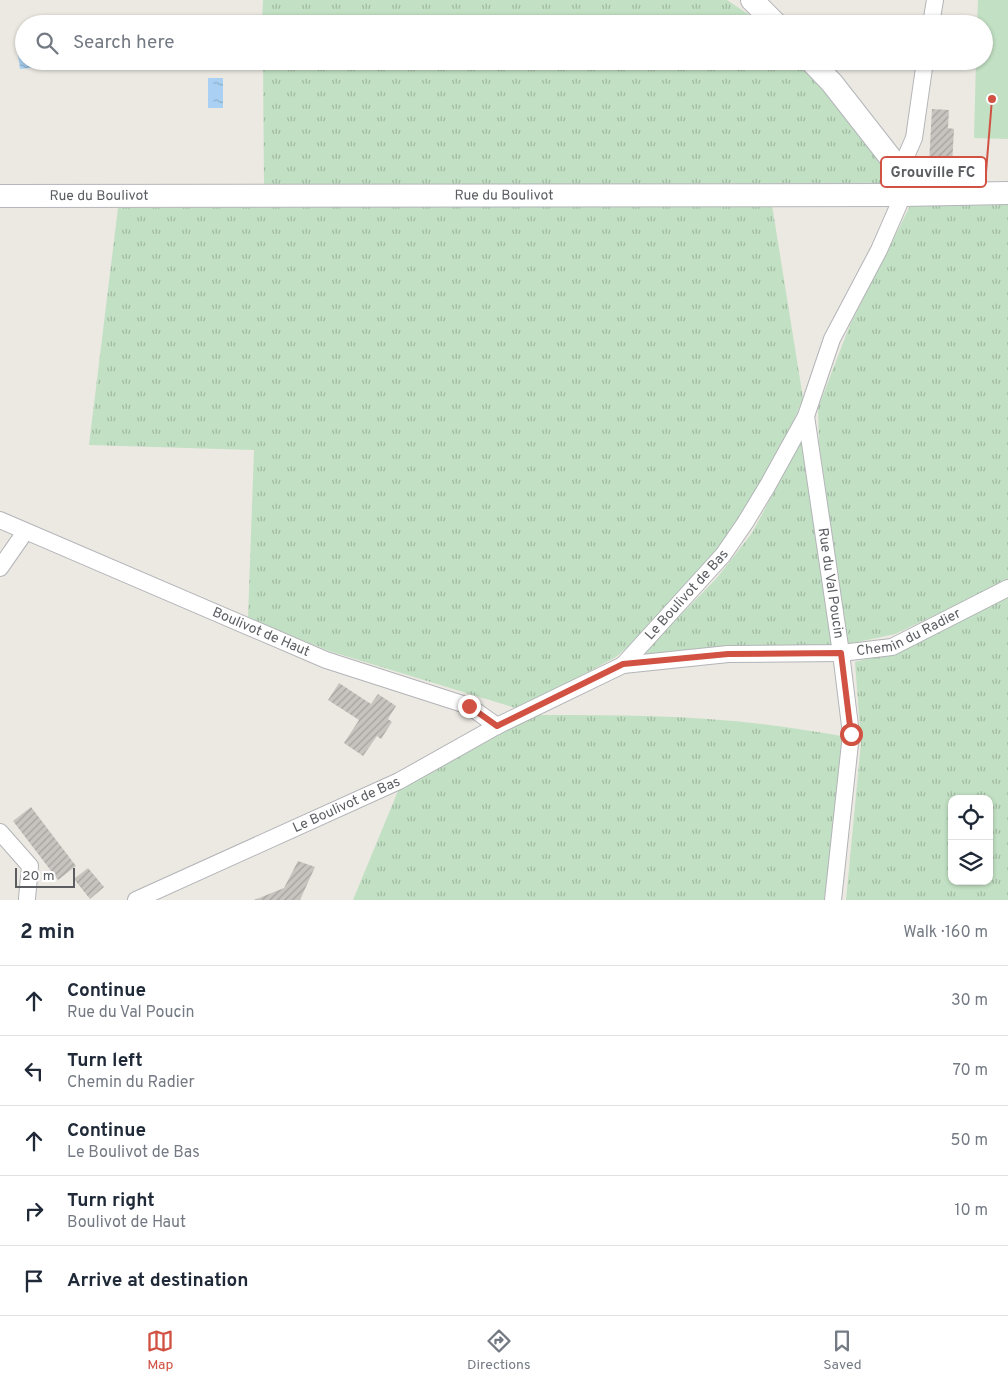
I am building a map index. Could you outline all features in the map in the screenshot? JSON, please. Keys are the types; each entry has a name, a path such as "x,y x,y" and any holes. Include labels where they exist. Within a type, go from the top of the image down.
{"street":[{"path":"752,0 767,15"},
{"path":"932,15 935,0"},
{"path":"820,70 832,83 900,170"},
{"path":"903,195 900,170 914,138 924,70"},
{"name":"Rue du Boulivot","path":"0,196 903,195 1008,193"},
{"name":"Le Boulivot de Bas","path":"136,900 399,782 497,726 623,664 723,555 768,485 806,416 832,339 879,250 903,195"},
{"name":"Rue du Val Poucin","path":"806,416 851,734 833,900"},
{"name":"Boulivot de Haut","path":"0,520 326,660 469,706 497,726"},
{"path":"0,568 25,532"},
{"name":"Chemin du Radier","path":"623,664 728,654 841,653 892,646 1008,588"},
{"path":"0,832 30,866 29,899"}],"green space":[{"path":"263,0 727,0 750,15 262,15"},
{"path":"978,0 1008,0 1008,139 974,138 976,70 993,70 993,15 977,15"},
{"path":"263,70 807,70 890,175 888,183 264,185"},
{"path":"772,205 803,398 789,432 758,489 724,544 654,624 616,657 519,709 329,651 248,618 254,450 89,445 118,208"},
{"path":"1008,205 1008,581 895,634 848,644 819,444 818,408 850,325 910,206"},
{"path":"801,441 834,648 637,659 716,579 752,533"},
{"path":"1008,597 1008,900 846,900 861,743 855,662 904,649"},
{"path":"540,715 713,719 842,736 843,752 824,900 353,900 398,791 519,721"}],"water":[{"path":"208,78 223,78 223,108 208,108"}],"building":[{"path":"932,109 949,110 948,128 954,129 952,165 929,163"},
{"path":"339,683 371,704 378,694 396,706 388,719 392,722 381,739 377,736 363,756 344,743 359,720 328,700"},
{"path":"31,807 76,866 58,880 13,821"},
{"path":"298,861 315,867 300,900 254,900 284,888"},
{"path":"88,868 104,887 90,899 74,879"}],"place":[{"name":"Grouville FC","path":"992,99"}],"route":[{"path":"469,706 497,726 623,664 728,654 841,653 851,734"}]}
